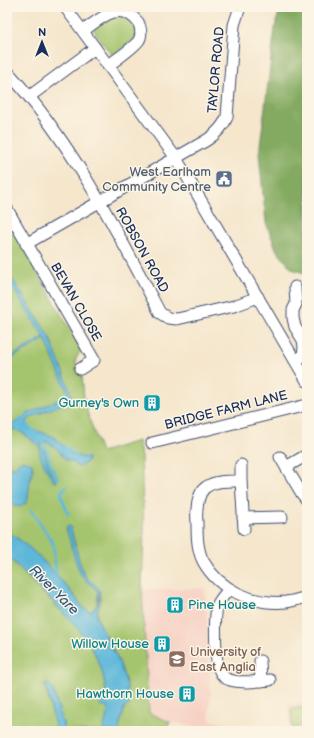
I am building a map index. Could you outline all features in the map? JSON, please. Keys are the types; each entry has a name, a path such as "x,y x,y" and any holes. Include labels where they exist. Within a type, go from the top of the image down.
{"street":[{"path":"66,7 176,158 307,381"},
{"path":"83,31 118,7 128,10 133,15 139,24 141,33 140,40 108,66"},
{"name":"TAYLOR ROAD","path":"176,158 207,140 217,132 225,122 229,108 234,25 240,7"},
{"path":"30,96 95,48"},
{"name":"ROBSON ROAD","path":"7,71 30,96 67,149 100,202 160,313 168,318 177,319 234,306 258,297"},
{"path":"26,244 176,158"},
{"name":"BEVAN CLOSE","path":"7,209 94,360 80,369"},
{"path":"295,287 296,304 293,310 293,318 295,327 306,347 303,356 295,360"},
{"name":"BRIDGE FARM LANE","path":"152,443 307,405"},
{"path":"286,467 305,456"},
{"path":"280,457 307,500"},
{"path":"241,465 244,529"},
{"path":"241,481 220,481 206,487 198,500 196,516 198,544 203,560 219,582 240,595 253,599 285,602 307,597"},
{"path":"243,518 282,517"},
{"path":"229,589 218,604 216,612 217,661 219,669 223,677 229,680 265,680 260,661"}],"shaded area":[{"name":"University of East Anglia","path":"205,588 211,694 209,715 211,720 252,731 216,731 170,722 149,713 142,590"},
{"path":"307,702 307,731 290,731 288,704"}],"green space":[{"path":"280,7 307,7 307,274 292,269 277,251 266,223 259,154 275,28"},
{"path":"119,11 135,26 136,38 116,54 111,54 94,31 95,26"},
{"path":"7,219 81,349 75,361 82,376 84,398 88,415 101,452 138,441 141,456 144,531 142,590 149,713 170,722 166,731 119,731 120,720 123,716 124,708 127,702 120,664 97,618 100,600 99,593 95,586 84,574 70,526 66,528 83,578 94,586 98,593 97,604 94,610 90,612 84,608 58,576 39,557 7,531"},
{"path":"7,556 80,630 93,648 103,673 106,692 108,711 103,731 63,731 63,723 52,687 45,687 56,726 56,731 7,731"},
{"path":"307,707 307,726 292,728 291,709"}],"water":[{"path":"7,271 50,338 73,398 72,400 32,417 26,422 27,425 53,437 62,444 71,455 89,458 86,463 79,467 76,466 74,462 66,460 53,445 44,441 41,442 41,447 44,450 49,469 57,482 54,482 46,469 40,455 39,446 15,429 7,433 7,428 29,413 65,397 68,394 45,339 7,361 7,359 44,337 7,279"},
{"path":"23,460 32,463 33,470 30,480 28,499 25,504 19,507 7,502 7,466 15,468 19,462"},
{"name":"River Yare","path":"70,526 84,574 99,590 100,597 97,618 120,664 127,685 127,701 130,701 129,705 124,708 119,731 103,731 108,707 102,707 99,704 107,701 105,683 101,668 88,642 69,619 7,556 7,531 29,547 58,576 84,608 90,612 97,604 98,593 80,573 66,527"},
{"path":"46,684 52,687 63,723 63,731 56,731 47,690 45,687"}],"waterway":[{"path":"19,420 34,431"},
{"path":"41,439 46,448 50,464 58,479"},
{"path":"65,447 76,456"},
{"path":"66,487 62,490 61,495 68,514"},
{"name":"River Yare","path":"31,510 53,543 56,573"}],"place":[{"name":"West Earlham Community Centre","path":"224,179"},
{"name":"Gurney's Own","path":"152,403"},
{"name":"Pine House","path":"175,605"},
{"name":"Willow House","path":"162,644"},
{"name":"University of East Anglia","path":"177,659"},
{"name":"Hawthorn House","path":"187,694"}]}
